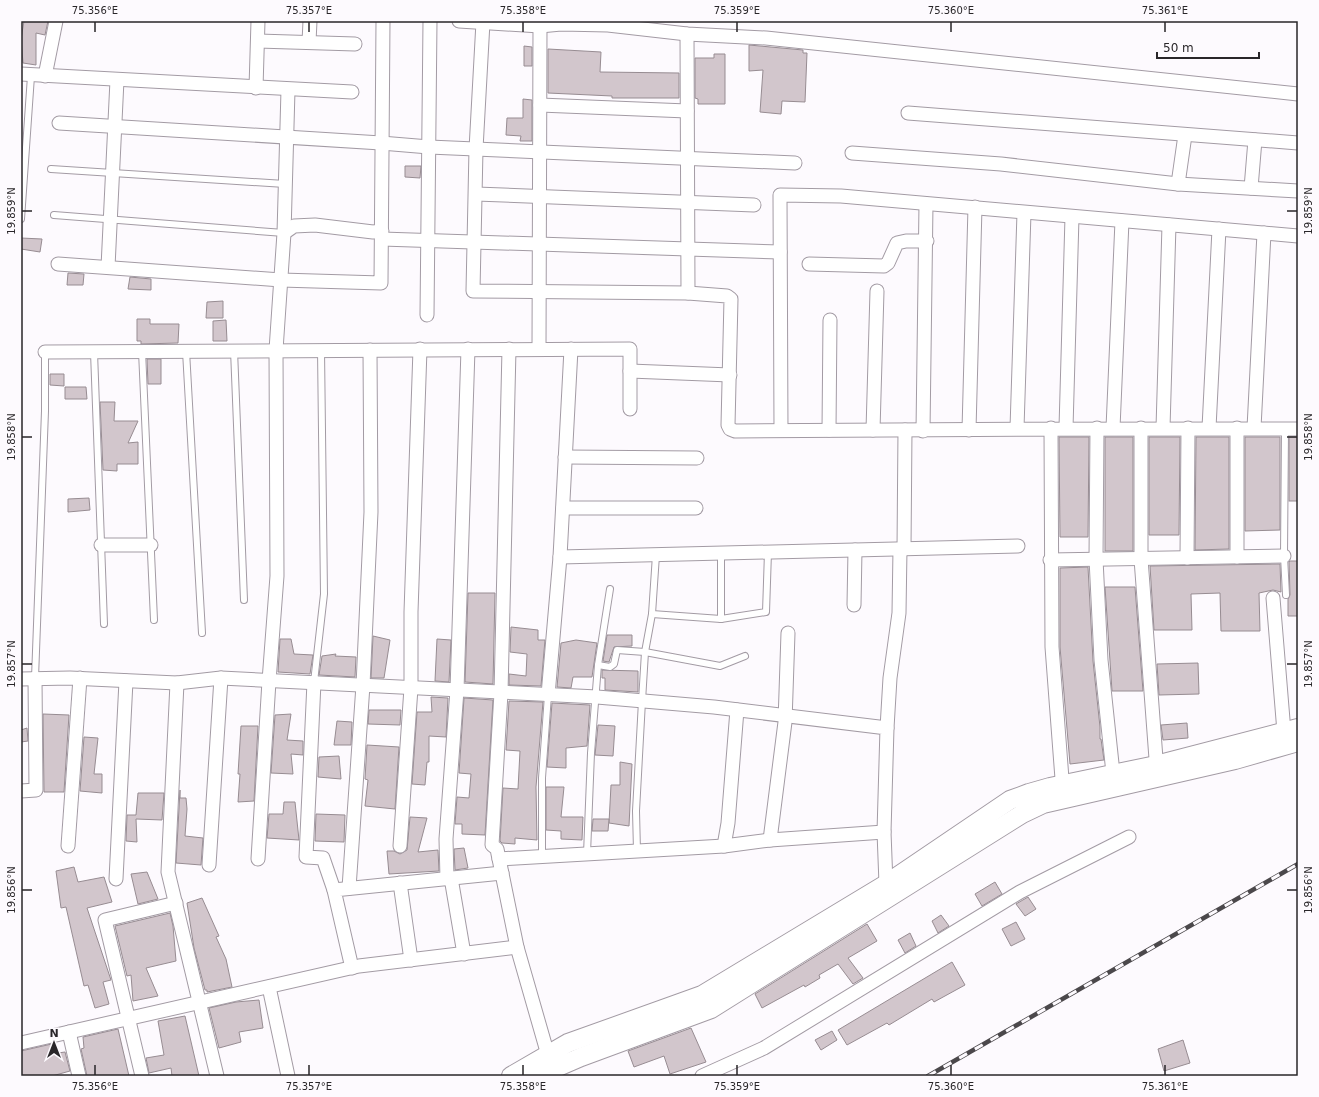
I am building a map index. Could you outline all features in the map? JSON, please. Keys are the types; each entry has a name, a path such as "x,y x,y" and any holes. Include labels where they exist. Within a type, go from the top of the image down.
{"street":[{"path":"45,76 56,21"},
{"path":"256,88 258,21"},
{"path":"310,21 310,42"},
{"path":"58,264 281,280 381,283 383,21"},
{"path":"428,316 430,21"},
{"path":"459,21 506,22 540,26 561,23 608,23 687,34 766,38 1298,94"},
{"path":"483,22 476,149 473,291 688,293 727,296 731,299 728,425 730,429 735,431 923,431 1017,428 1292,429"},
{"path":"539,349 538,152 540,104 540,26"},
{"path":"687,34 688,293"},
{"path":"258,41 355,44"},
{"path":"26,75 288,90 352,92"},
{"path":"108,268 109,220 113,173 117,80"},
{"path":"258,859 277,576 276,350 284,233 288,90"},
{"path":"540,104 687,111"},
{"path":"908,113 1298,143"},
{"path":"59,123 429,147 795,163"},
{"path":"1178,184 1185,135"},
{"path":"1251,188 1255,140"},
{"path":"852,153 1001,164 1178,184 1298,191"},
{"path":"476,194 688,201 754,205"},
{"path":"781,430 780,195 841,196 1298,236"},
{"path":"923,431 927,240 926,204"},
{"path":"969,430 975,207"},
{"path":"1017,428 1024,213"},
{"path":"1066,428 1072,217"},
{"path":"1113,428 1122,221"},
{"path":"284,233 294,226 315,225 429,241 780,252"},
{"path":"1163,428 1169,225"},
{"path":"1209,428 1218,229"},
{"path":"1254,428 1264,233"},
{"path":"810,264 884,266 888,263 897,243 927,240"},
{"path":"873,430 877,291"},
{"path":"829,430 830,320"},
{"path":"400,846 411,688 411,612 420,349"},
{"path":"464,954 449,878 446,839 457,690 468,349"},
{"path":"509,349 501,692 492,845 497,849 517,947 550,1062"},
{"path":"548,695 560,557 571,349"},
{"path":"45,352 630,349 630,409"},
{"path":"349,888 363,685 371,512 370,350"},
{"path":"630,371 730,375"},
{"path":"1051,428 1050,560 1052,648 1063,792"},
{"path":"1097,428 1096,559 1101,660 1113,773"},
{"path":"1141,428 1141,559 1157,771"},
{"path":"1187,558 1188,428"},
{"path":"1237,428 1237,556"},
{"path":"886,884 884,832 887,728 890,678 899,613 905,430"},
{"path":"565,457 697,458"},
{"path":"563,508 696,508"},
{"path":"101,545 151,545"},
{"path":"560,557 1018,546"},
{"path":"854,605 855,550"},
{"path":"1050,560 1284,556"},
{"path":"537,1076 568,1043 702,995 886,884 1010,800 1029,793 1063,792 1157,771 1235,760 1293,734 1280,597"},
{"path":"770,840 785,722 784,716 788,634"},
{"path":"21,791 36,790 34,678"},
{"path":"68,846 80,678"},
{"path":"21,679 80,678 177,683 221,678 597,697 737,710 887,728"},
{"path":"210,864 221,678"},
{"path":"116,879 126,681"},
{"path":"314,682 306,857 322,858 334,890 352,968"},
{"path":"177,683 168,872 217,1076"},
{"path":"724,846 728,823 737,710"},
{"path":"511,1076 550,1062 581,1057 711,1009 1022,814 1063,792 1113,773 1157,771"},
{"path":"499,859 724,846 770,840 884,832"},
{"path":"702,1076 764,1048 1020,892 1129,837"},
{"path":"334,890 502,873"},
{"path":"400,883 411,960"},
{"path":"142,1076 105,920 176,904"},
{"path":"21,1042 352,968 517,947"},
{"path":"269,987 288,1076"},
{"path":"69,1032 79,1076"}],"lane":[{"path":"21,219 26,75"},
{"path":"51,170 285,184"},
{"path":"54,215 284,233"},
{"path":"234,350 244,600"},
{"path":"314,682 324,594 321,350"},
{"path":"94,351 104,624"},
{"path":"142,351 154,620"},
{"path":"186,351 202,633"},
{"path":"34,678 45,410 45,352"},
{"path":"1280,597 1292,429"},
{"path":"721,552 721,619"},
{"path":"652,614 721,619 766,612 768,552"},
{"path":"637,850 636,811 645,652 652,614 656,555"},
{"path":"587,854 591,753 597,697 598,665 610,589"},
{"path":"598,665 610,666 614,664 617,650 645,652 720,666 746,656"},
{"path":"542,856 542,778 548,695"}],"building":[{"path":"24,21 48,21 45,35 36,33 36,65 23,63 21,39"},
{"path":"749,45 803,50 803,53 807,53 805,102 782,101 781,114 760,112 763,70 749,71"},
{"path":"524,46 532,47 532,66 524,66"},
{"path":"548,49 601,52 600,72 679,73 679,98 612,98 612,96 548,93"},
{"path":"714,54 725,54 725,104 698,104 698,99 695,98 695,58 714,58"},
{"path":"523,99 532,100 532,141 520,141 521,136 506,135 507,118 523,118"},
{"path":"405,166 421,166 420,178 405,177"},
{"path":"21,238 42,239 40,252 21,249"},
{"path":"68,273 84,274 83,285 67,285"},
{"path":"130,277 151,279 151,290 128,289"},
{"path":"223,301 223,318 206,318 207,302"},
{"path":"137,319 150,319 150,324 179,324 178,343 141,344 141,341 137,341"},
{"path":"226,320 227,341 213,341 213,321"},
{"path":"147,359 161,359 161,384 148,384"},
{"path":"50,374 64,374 64,386 50,385"},
{"path":"65,387 86,387 87,399 65,399"},
{"path":"100,402 115,402 114,421 138,421 128,443 138,442 138,464 117,464 117,471 103,470"},
{"path":"1059,437 1089,437 1088,537 1060,537"},
{"path":"1105,437 1133,437 1133,551 1105,551"},
{"path":"1149,437 1180,437 1179,535 1149,535"},
{"path":"1196,437 1229,437 1229,549 1195,550"},
{"path":"1245,437 1280,437 1280,530 1245,531"},
{"path":"1289,437 1298,437 1298,501 1289,501"},
{"path":"89,498 90,510 68,512 68,499"},
{"path":"1290,561 1298,561 1298,616 1288,616 1288,599 1290,595"},
{"path":"1280,564 1281,592 1273,590 1259,593 1260,631 1221,631 1220,593 1191,594 1192,630 1154,630 1150,566"},
{"path":"1088,567 1093,661 1100,739 1104,760 1070,764 1060,647 1060,568"},
{"path":"1105,587 1135,587 1143,691 1112,691"},
{"path":"468,593 495,593 493,684 465,682"},
{"path":"511,627 538,630 538,640 545,640 541,686 509,685 509,674 526,676 527,654 510,652"},
{"path":"607,635 632,635 632,646 614,647 609,662 603,661"},
{"path":"373,636 390,640 384,678 371,678"},
{"path":"280,639 291,639 294,654 313,655 310,674 278,672"},
{"path":"437,639 451,640 449,682 435,681"},
{"path":"576,640 597,643 592,677 573,677 571,688 557,687 561,643"},
{"path":"336,654 335,656 356,657 355,677 319,675 322,656"},
{"path":"1198,663 1199,694 1159,695 1157,664"},
{"path":"602,670 638,671 638,692 605,690 605,678 602,678"},
{"path":"431,697 448,698 446,737 429,736 429,762 427,762 425,785 412,784 417,712 432,712"},
{"path":"464,698 493,700 485,835 462,834 462,824 455,824 457,797 469,798 471,774 459,773"},
{"path":"509,701 543,702 536,787 537,840 515,838 515,844 502,843 500,841 503,788 518,789 520,751 506,750"},
{"path":"552,703 590,705 587,746 566,748 566,768 547,767"},
{"path":"369,710 401,710 400,725 368,724"},
{"path":"43,714 69,715 64,792 44,792"},
{"path":"291,714 287,740 303,741 303,755 291,754 293,774 271,773 275,715"},
{"path":"337,721 352,722 351,745 334,745"},
{"path":"1187,723 1188,738 1163,740 1161,725"},
{"path":"598,725 615,726 613,756 595,755"},
{"path":"241,726 258,726 254,801 238,802"},
{"path":"27,728 28,741 21,742 21,730"},
{"path":"84,737 98,738 94,774 102,774 102,793 80,791"},
{"path":"367,745 399,747 395,809 365,806 368,780 365,779"},
{"path":"339,756 341,779 318,777 319,757"},
{"path":"620,762 632,764 629,826 609,823 611,785 620,785"},
{"path":"546,787 564,787 561,817 583,817 582,840 561,839 561,831 546,830"},
{"path":"180,790 180,798 186,798 187,809 185,836 203,838 201,865 176,863"},
{"path":"138,793 164,793 162,820 136,819 137,842 126,841 127,815 136,815"},
{"path":"284,802 295,802 299,840 267,838 269,814 283,814"},
{"path":"316,814 345,815 344,842 315,841"},
{"path":"410,817 427,818 418,852 438,850 439,871 389,874 387,851 394,851 400,854 407,850"},
{"path":"593,819 609,819 608,831 592,831"},
{"path":"464,848 468,868 455,870 454,849"},
{"path":"74,867 78,882 104,877 112,902 87,908 111,980 103,982 109,1004 95,1008 88,985 84,986 66,907 61,908 56,871"},
{"path":"147,872 158,899 138,904 131,874"},
{"path":"995,882 1002,894 982,906 975,894"},
{"path":"1028,897 1036,909 1025,916 1016,904"},
{"path":"202,898 219,936 216,937 226,959 232,987 207,992 207,990 205,990 194,948 187,903"},
{"path":"170,913 173,926 176,961 146,968 158,996 133,1001 131,975 127,976 115,926"},
{"path":"941,915 949,926 938,933 932,921"},
{"path":"1016,922 1025,939 1011,946 1002,929"},
{"path":"867,924 877,941 848,958 863,978 853,984 838,964 819,975 820,978 805,987 804,985 762,1008 755,994"},
{"path":"910,933 916,946 905,953 898,940"},
{"path":"952,962 965,985 934,1002 932,999 889,1025 887,1023 847,1045 838,1030"},
{"path":"259,1000 263,1028 239,1032 241,1042 219,1048 209,1008 236,1002"},
{"path":"185,1016 199,1076 172,1076 171,1068 149,1073 146,1058 164,1055 158,1021"},
{"path":"691,1028 706,1062 670,1074 664,1056 634,1067 628,1051"},
{"path":"118,1029 129,1076 87,1076 81,1049 84,1048 83,1037"},
{"path":"832,1031 837,1040 821,1050 815,1040"},
{"path":"1183,1040 1190,1063 1164,1071 1158,1049"},
{"path":"56,1043 58,1053 65,1052 70,1071 52,1076 21,1076 21,1051"}],"railway":[{"path":"928,1076 1298,864"}]}
